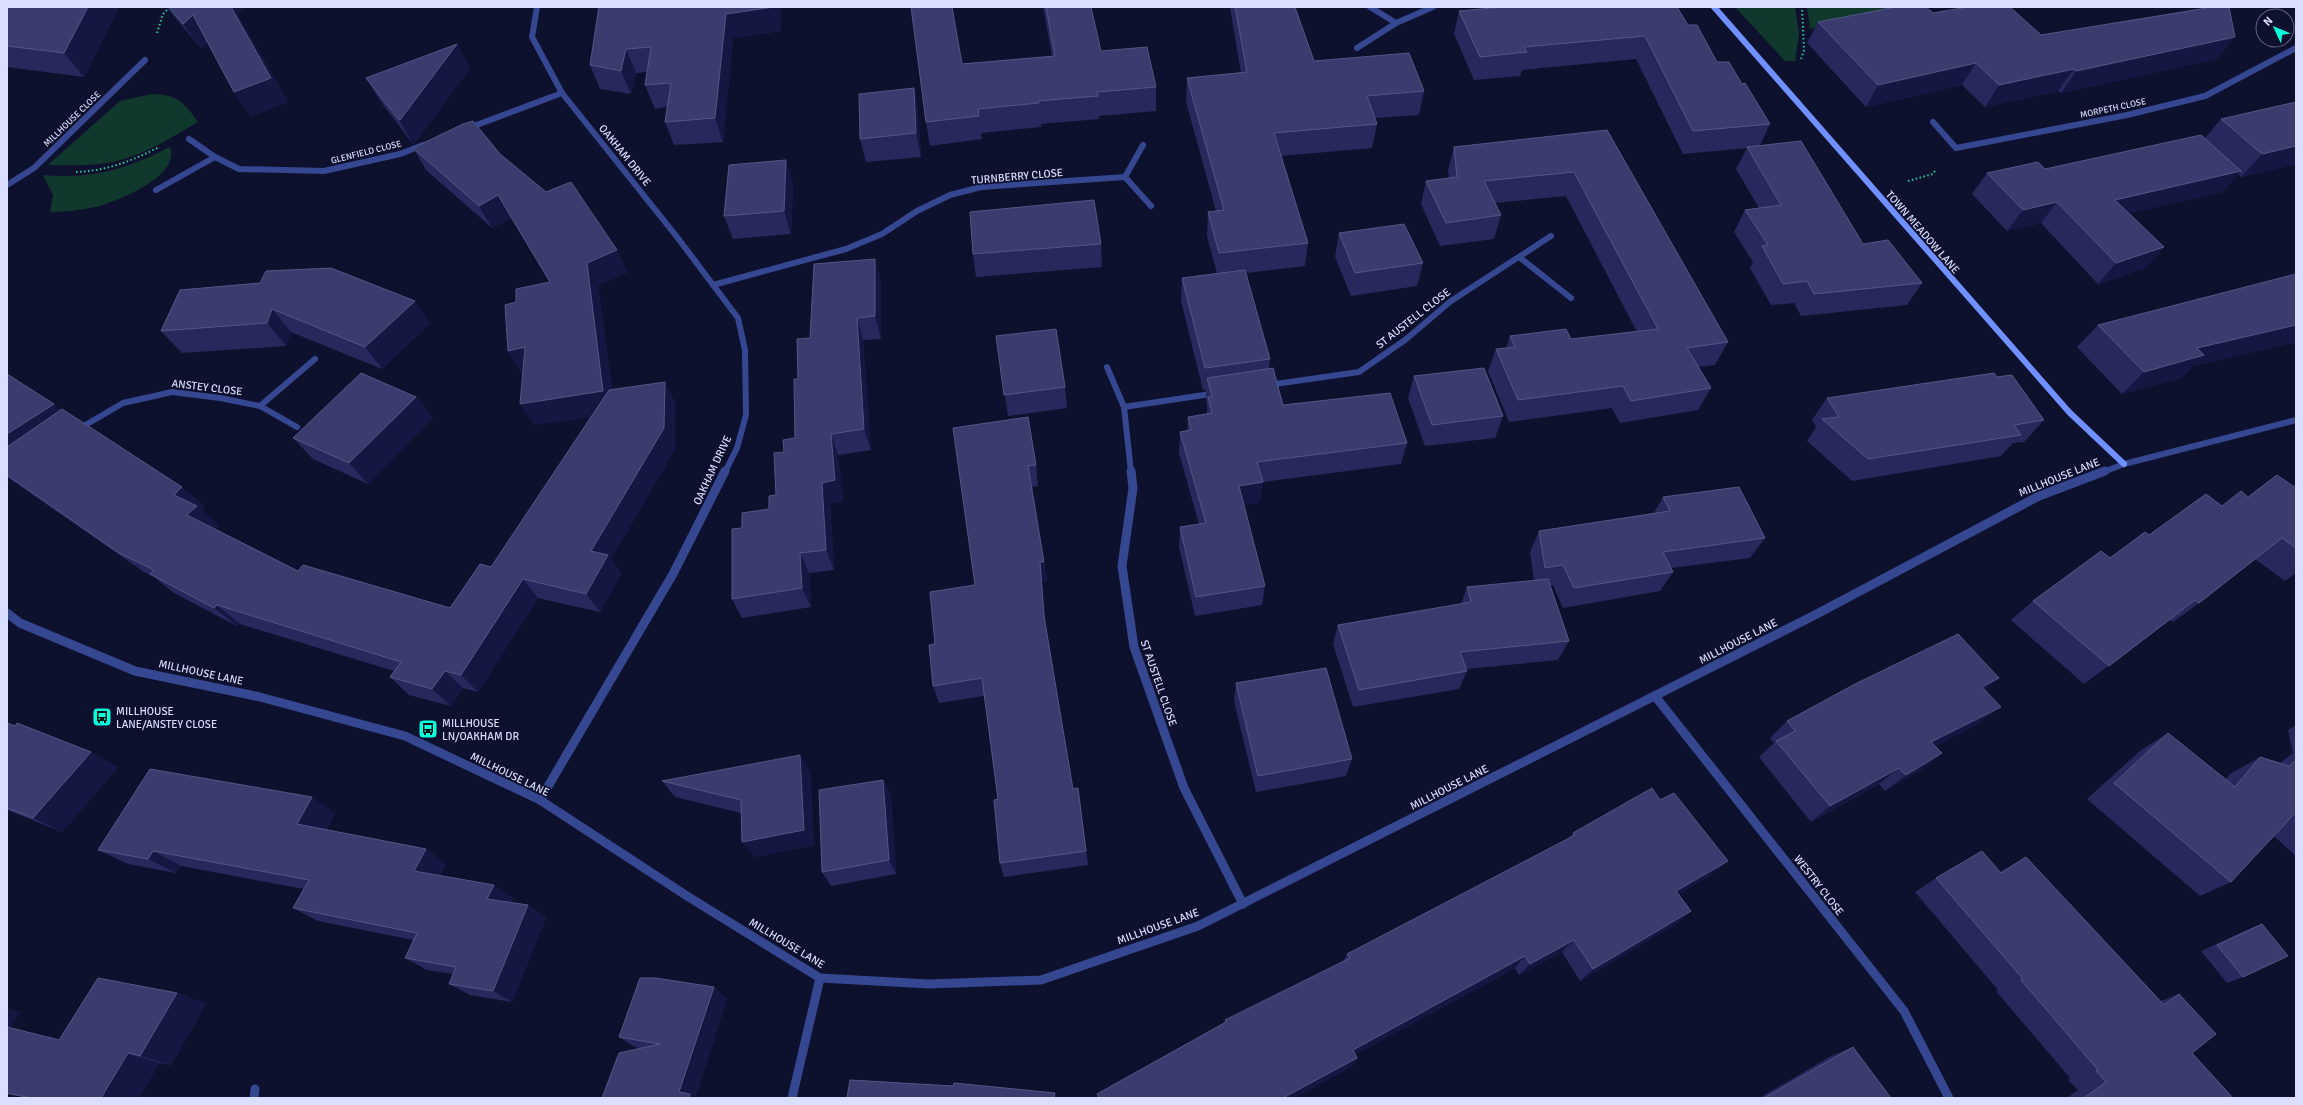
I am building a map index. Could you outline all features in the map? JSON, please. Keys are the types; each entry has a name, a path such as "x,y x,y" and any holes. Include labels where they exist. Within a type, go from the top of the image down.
{"street":[{"name":"OAKHAM DRIVE","path":"537,7 532,36 562,93 677,237 738,318 745,350 746,415 737,448 673,574 540,800"},
{"path":"1370,7 1396,23"},
{"path":"1357,48 1396,23 1433,7"},
{"name":"TOWN MEADOW LANE","path":"1714,7 1774,73 1873,190 2069,412 2124,464"},
{"name":"MORPETH CLOSE","path":"1956,148 2127,115 2205,96 2296,48"},
{"name":"MILLHOUSE CLOSE","path":"7,185 34,168 145,60"},
{"path":"459,132 562,93"},
{"path":"1933,122 1956,148"},
{"name":"GLENFIELD CLOSE","path":"188,139 214,157 239,170 324,171 400,154 430,143"},
{"path":"1143,145 1125,176 1151,206"},
{"path":"156,190 214,157"},
{"name":"TURNBERRY CLOSE","path":"713,285 846,249 882,234 917,211 950,194 981,187 1125,176"},
{"name":"ST AUSTELL CLOSE","path":"1257,387 1359,372 1404,340 1451,301 1550,236"},
{"path":"1519,257 1571,298"},
{"path":"260,406 315,359"},
{"name":"ST AUSTELL CLOSE","path":"1107,367 1124,407 1133,488 1122,566 1134,647 1184,788 1243,904"},
{"name":"ANSTEY CLOSE","path":"69,435 123,403 172,392 220,398 260,406 297,427"},
{"path":"1124,407 1226,392"},
{"name":"MILLHOUSE LANE","path":"7,612 20,623 135,671 260,697 405,736 540,800 687,896 820,978 929,984 1041,980 1198,926 1820,612 2039,496 2124,464 2296,420"},
{"name":"WESTRY CLOSE","path":"1655,696 1904,1011 1949,1098"},
{"path":"792,1098 820,978"}],"path":[{"path":"1774,73 1798,69 1804,50 1802,7"},
{"path":"34,168 63,172 83,172 111,167 139,158 182,134 188,139"},
{"path":"1873,190 1933,174 1956,148"}],"green space":[{"path":"1735,7 1795,7 1799,34 1795,61 1785,61"},
{"path":"1807,7 1898,7 1810,29"},
{"path":"152,94 168,96 179,100 198,122 175,136 139,154 114,162 94,165 48,165 120,101"},
{"path":"170,147 171,158 166,168 145,186 118,199 96,207 73,211 50,212 53,195 43,175 78,176 108,171 138,162"}],"building":[{"path":"7,7 88,7 64,53 7,46"},
{"path":"169,7 231,7 271,78 234,92 193,15 183,24"},
{"path":"599,7 774,7 726,14 715,118 665,122 671,83 645,85 651,47 626,49 621,71 590,65"},
{"path":"911,7 952,7 962,64 1055,56 1046,7 1091,7 1101,51 1147,47 1156,87 1097,92 1098,96 1038,101 1039,103 978,109 979,116 926,122"},
{"path":"1235,7 1295,7 1314,61 1409,53 1424,91 1367,96 1377,124 1274,133 1308,243 1219,253 1208,212 1224,210 1187,78 1247,72"},
{"path":"1502,7 1677,7 1688,25 1697,25 1717,62 1729,62 1742,84 1745,83 1770,124 1693,131 1645,36 1524,47 1527,52 1480,57 1459,11"},
{"path":"1896,7 1926,7 1933,13 1968,7 2010,7 2041,35 2213,7 2229,7 2235,37 2076,71 2074,69 1999,85 1976,63 1878,85 1818,22"},
{"path":"457,44 400,120 366,78"},
{"path":"914,88 916,133 860,139 859,94"},
{"path":"2296,102 2296,146 2262,154 2221,119"},
{"path":"473,121 500,154 546,192 571,182 617,250 587,263 603,391 520,404 525,347 508,351 505,305 516,302 516,289 550,282 498,195 479,206 413,148 463,124"},
{"path":"1607,130 1728,342 1687,348 1711,388 1631,401 1623,386 1518,400 1496,349 1515,347 1510,336 1566,329 1571,339 1658,329 1574,172 1484,181 1501,215 1446,223 1426,181 1457,177 1454,147"},
{"path":"2201,135 2241,171 2115,200 2164,247 2116,263 2057,202 2023,210 1987,173 2038,162 2045,169"},
{"path":"1801,141 1863,244 1888,240 1922,283 1814,294 1807,281 1783,284 1762,246 1768,245 1745,210 1781,205 1747,147"},
{"path":"786,160 784,211 724,216 729,165"},
{"path":"1094,200 1101,244 973,254 970,212"},
{"path":"1404,224 1423,263 1355,273 1339,233"},
{"path":"875,259 875,316 857,318 864,429 831,434 835,480 822,483 826,550 800,553 802,588 732,599 732,529 742,528 742,513 769,509 769,496 776,495 774,453 784,452 783,440 795,438 794,379 798,379 797,339 810,338 814,264"},
{"path":"331,268 415,301 365,347 272,309 267,323 161,331 180,290 260,283 266,271"},
{"path":"1245,270 1270,359 1205,368 1182,278"},
{"path":"2296,274 2296,325 2197,348 2204,355 2144,372 2098,325"},
{"path":"1056,329 1065,387 1004,395 996,336"},
{"path":"1273,368 1283,405 1390,393 1407,443 1257,462 1263,482 1239,486 1265,586 1196,597 1180,527 1206,523 1180,432 1191,430 1188,417 1212,413 1208,397 1212,397 1207,378"},
{"path":"1484,368 1503,416 1432,425 1414,376"},
{"path":"361,373 416,397 349,463 293,438"},
{"path":"1994,373 1997,377 2012,375 2044,420 2014,425 2021,435 1868,459 1822,419 1839,417 1827,398"},
{"path":"7,374 54,404 7,434"},
{"path":"665,382 664,428 591,551 608,555 586,594 523,579 461,675 445,671 432,689 390,677 401,662 217,605 214,608 150,574 154,570 119,553 7,475 7,447 62,409 182,487 174,495 197,506 187,515 298,571 303,565 450,608 480,564 491,567 609,390"},
{"path":"1028,417 1036,465 1028,466 1044,562 1040,562 1044,616 1073,789 1078,788 1086,851 1000,863 994,800 998,799 982,678 933,686 929,645 935,644 930,592 975,585 953,428"},
{"path":"2277,475 2296,488 2296,548 2282,538 2199,603 2195,600 2109,666 2033,601 2101,551 2110,558 2145,532 2149,535 2206,494 2222,506 2241,491 2248,497"},
{"path":"1739,487 1765,538 1663,552 1673,572 1574,588 1563,565 1545,568 1539,531 1670,511 1663,497"},
{"path":"1548,579 1569,641 1460,652 1467,671 1359,690 1338,625 1471,602 1467,587"},
{"path":"1958,634 1999,678 1982,687 2001,707 1931,742 1942,753 1906,775 1899,768 1830,806 1776,741 1795,731 1787,721 1855,684"},
{"path":"1326,668 1352,759 1258,776 1236,683"},
{"path":"7,723 15,726 17,723 91,752 33,818 7,808"},
{"path":"2168,733 2235,787 2260,757 2289,766 2296,760 2296,812 2231,882 2114,783"},
{"path":"800,755 804,830 742,842 741,800 662,781"},
{"path":"150,769 312,797 297,824 426,849 414,871 494,885 487,899 528,905 493,991 449,984 456,967 405,958 417,933 293,908 309,880 153,851 148,859 98,850"},
{"path":"883,780 889,860 822,872 819,790"},
{"path":"1652,788 1660,800 1674,793 1728,861 1676,891 1691,911 1593,969 1574,940 1530,964 1525,956 1353,1050 1357,1058 1283,1098 1099,1098 1097,1094 1226,1022 1225,1020 1350,958 1347,954 1575,835 1573,833"},
{"path":"1982,851 2001,873 2026,857 2164,1005 2179,994 2216,1034 2192,1053 2233,1098 2084,1098 2106,1082 2096,1071 2098,1070 2021,980 2023,979 1936,878"},
{"path":"2262,924 2288,956 2243,977 2217,945"},
{"path":"98,978 177,993 140,1056 128,1053 101,1098 31,1098 7,1093 7,1027 59,1040"},
{"path":"640,978 656,978 714,987 679,1092 690,1094 689,1098 602,1098 619,1053 660,1044 619,1037"},
{"path":"1853,1047 1891,1098 1764,1098"},
{"path":"850,1080 953,1086 954,1083 1055,1093 1054,1098 847,1098"}],"place":[{"name":"MILLHOUSE LANE/ANSTEY CLOSE","path":"102,717"},
{"name":"MILLHOUSE LN/OAKHAM DR","path":"428,729"}]}
